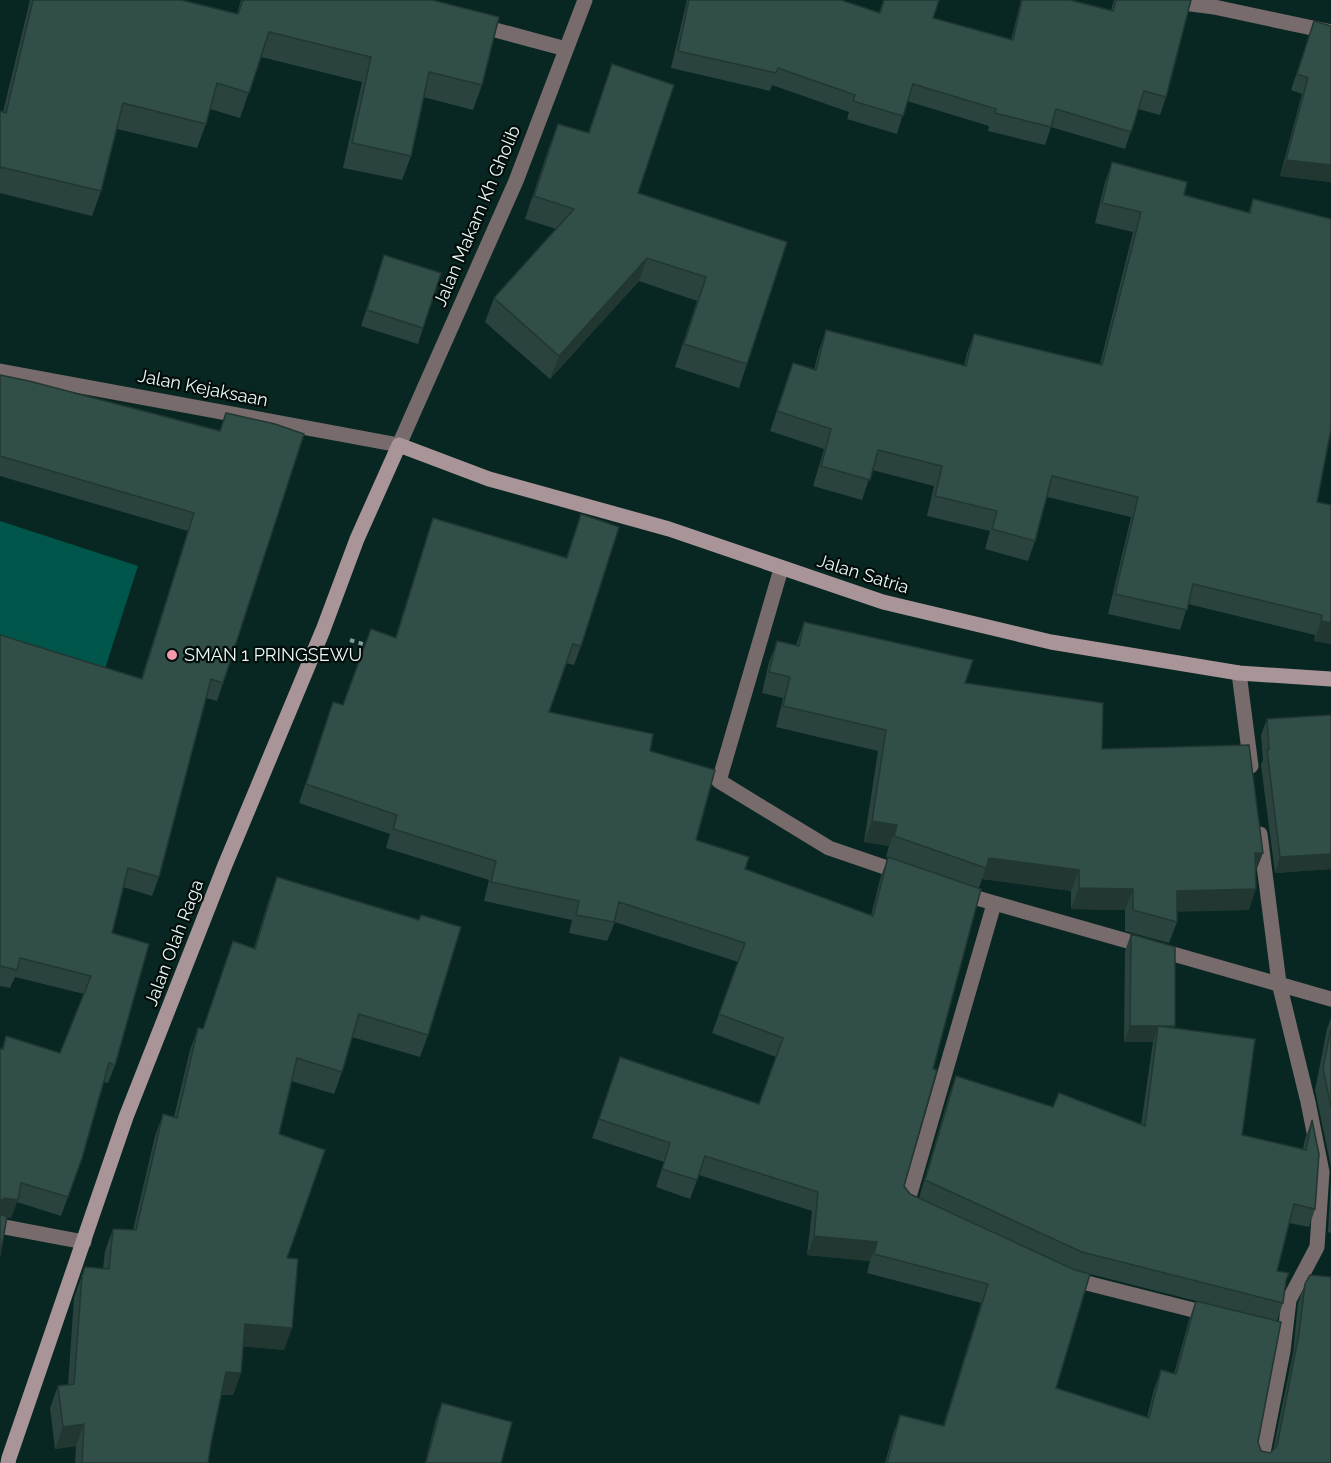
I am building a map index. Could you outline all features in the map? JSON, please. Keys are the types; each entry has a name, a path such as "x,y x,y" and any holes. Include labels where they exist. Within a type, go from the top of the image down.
{"street":[{"name":"Jalan Makam Kh Gholib","path":"399,445 516,181 585,0"},
{"path":"1161,0 1214,7 1331,32"},
{"path":"463,21 566,49"},
{"name":"Jalan Kejaksaan","path":"0,370 399,445"},
{"name":"Jalan Satria","path":"399,445 489,479 669,529 883,602 1051,642 1239,673 1331,679"},
{"name":"Jalan Olah Raga","path":"9,1463 126,1117 225,865 323,630 357,539 399,445"},
{"path":"781,569 719,781 829,848 914,877"},
{"path":"1239,673 1252,777"},
{"path":"1258,823 1279,984 1308,1102 1322,1172 1317,1247 1289,1300 1280,1333 1261,1463"},
{"path":"946,888 994,904 1331,999"},
{"path":"927,1213 907,1204 994,904"},
{"path":"0,1226 84,1242"},
{"path":"1051,1270 1072,1280 1232,1320"}],"path":[{"path":"323,630 379,649"}],"green space":[{"path":"0,521 138,566 101,681 0,648"}],"building":[{"path":"33,0 181,0 238,14 243,0 432,0 499,17 482,85 429,72 411,156 352,143 371,57 269,32 249,93 217,83 206,124 123,103 101,191 1,167 0,169 0,111 6,113"},
{"path":"689,0 841,0 880,13 884,0 939,0 933,18 1013,40 1022,0 1070,0 1113,11 1116,0 1191,0 1166,97 1144,91 1131,132 1056,109 1051,127 995,113 996,109 913,84 903,116 853,101 855,95 778,68 776,73 678,51"},
{"path":"1314,21 1331,26 1331,165 1286,160 1308,78 1297,74"},
{"path":"612,64 674,85 638,193 787,242 747,364 684,344 706,277 647,258 559,356 494,298 574,209 534,196 558,124 589,133"},
{"path":"1112,162 1187,182 1184,195 1250,213 1253,199 1331,219 1331,429 1317,502 1331,505 1331,623 1321,621 1322,615 1193,584 1187,610 1115,594 1138,497 1052,476 1035,541 992,529 997,511 935,496 942,466 878,450 870,480 821,466 831,429 777,411 793,363 816,370 826,330 966,366 974,334 1102,365 1141,212 1102,203"},
{"path":"384,255 441,273 423,328 367,310"},
{"path":"0,375 220,431 226,413 275,424 304,434 223,683 211,679 159,877 128,868 112,933 149,944 115,1065 109,1063 82,1158 68,1197 21,1183 18,1200 4,1198 0,1201 0,1048 3,1049 6,1036 60,1053 91,976 20,958 17,970 0,966 0,635 142,679 194,513 0,456"},
{"path":"581,514 619,527 581,646 573,644 549,712 653,734 650,751 715,770 696,840 749,857 745,869 873,916 888,857 981,889 933,1069 937,1070 904,1186 910,1194 1075,1270 1090,1274 1056,1388 1149,1418 1161,1370 1176,1374 1196,1301 1281,1322 1258,1442 1261,1451 1270,1453 1277,1446 1299,1334 1305,1284 1310,1275 1331,1277 1331,1463 887,1463 900,1415 944,1426 988,1284 874,1254 877,1242 814,1236 818,1192 705,1156 697,1180 662,1169 670,1143 599,1119 620,1057 759,1104 783,1038 719,1014 745,943 619,902 614,922 576,915 579,901 491,882 496,861 393,829 397,815 306,784 333,702 343,705 371,629 396,638 433,518 567,558"},
{"path":"804,622 973,660 965,683 1103,703 1102,749 1249,745 1263,853 1255,853 1256,889 1177,891 1177,922 1133,910 1133,889 1079,888 1079,870 989,858 986,868 894,836 897,825 872,821 886,730 783,706 790,677 769,672 777,641 799,646"},
{"path":"1331,715 1331,854 1280,857 1267,750 1269,749 1267,719"},
{"path":"277,877 419,920 421,915 461,927 428,1035 359,1014 342,1072 297,1058 279,1134 325,1150 287,1258 298,1259 292,1328 245,1324 241,1373 226,1372 208,1463 82,1463 84,1424 63,1427 58,1386 74,1384 82,1276 85,1267 109,1269 113,1229 136,1230 163,1114 177,1118 198,1028 203,1029 233,941 255,949"},
{"path":"1131,934 1175,947 1175,1026 1130,1026"},
{"path":"1158,1026 1255,1039 1242,1135 1306,1150 1312,1120 1319,1154 1315,1209 1294,1204 1277,1271 1289,1273 1283,1303 1082,1252 925,1180 956,1076 1053,1107 1059,1093 1145,1126"},
{"path":"1331,1028 1331,1107 1323,1068"},
{"path":"0,1214 7,1217 0,1256"},
{"path":"442,1403 512,1422 501,1463 426,1463"}],"place":[{"name":"SMAN 1 PRINGSEWU","path":"172,655"}]}
